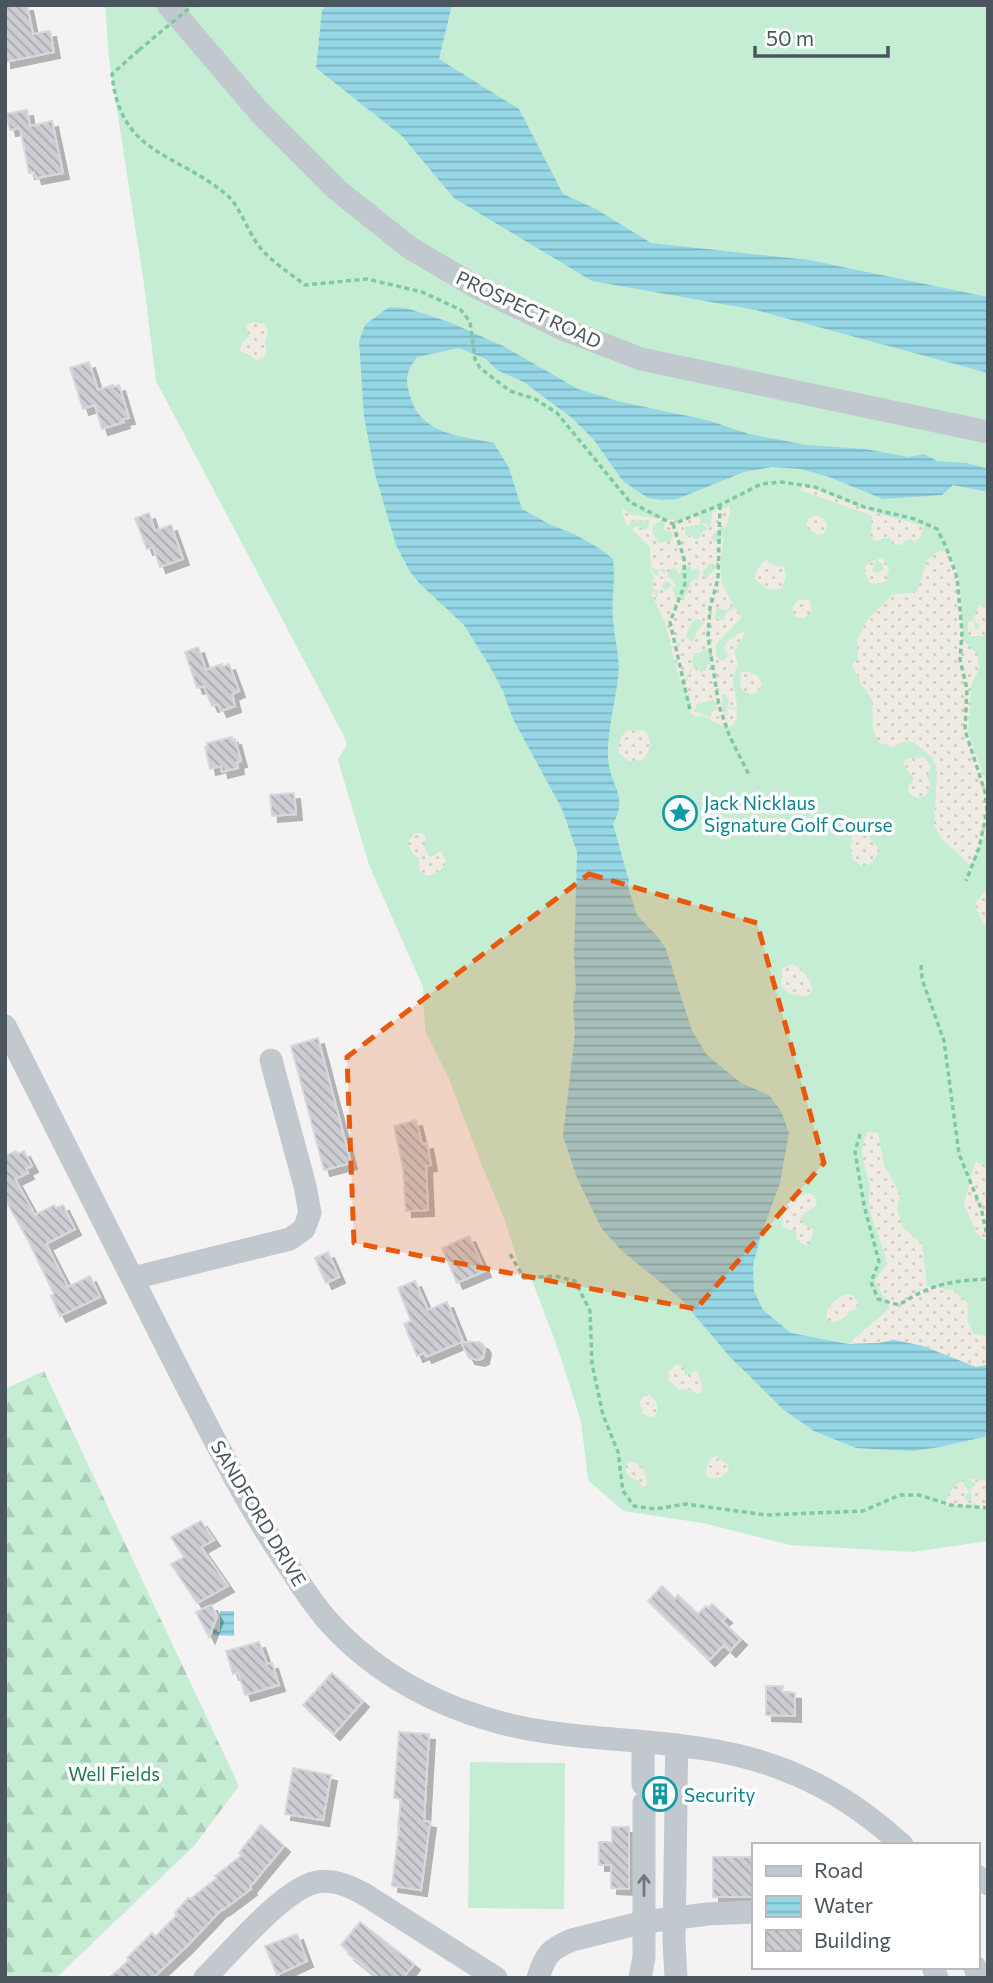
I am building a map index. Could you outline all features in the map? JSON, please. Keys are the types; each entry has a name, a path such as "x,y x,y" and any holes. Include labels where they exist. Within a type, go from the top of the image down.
{"street":[{"name":"PROSPECT ROAD","path":"168,5 261,114 336,189 410,248 480,289 563,329 641,359 988,432"},
{"name":"SANDFORD DRIVE","path":"5,1026 244,1496 300,1583 328,1621 351,1643 386,1672 407,1685 465,1712 526,1728 715,1750 753,1758 827,1788 858,1807 900,1843"},
{"path":"133,1278 290,1239 304,1229 310,1213 271,1060"},
{"path":"640,1978 644,1956 643,1742"},
{"path":"676,1978 674,1941 677,1745"},
{"path":"205,1978 272,1911 298,1890 315,1882 328,1881 347,1885 364,1894 496,1978"},
{"path":"538,1978 547,1955 561,1944 572,1940 644,1922 752,1912"}],"path":[{"path":"193,5 111,74 114,94 126,124 152,150 203,177 231,199 262,251 305,285 368,279 422,292 461,310 470,322 475,359 480,368 510,391 535,400 557,413 630,502 673,524 684,558 685,584 670,622 690,710"},
{"path":"673,524 720,505 761,484 782,482 815,487 864,507 915,519 937,529 957,577 962,632 960,660 967,689 965,730 985,792 987,811 979,848 966,881"},
{"path":"720,505 718,579 710,608 708,637 719,706 730,737 749,775"},
{"path":"921,965 922,979 944,1041 959,1154 981,1208 988,1239"},
{"path":"860,1134 855,1152 864,1205 879,1262 871,1282 878,1300 899,1305 916,1293 951,1281 988,1279"},
{"path":"510,1254 524,1278 555,1276 575,1281 590,1311 593,1364 603,1415 618,1452 623,1491 634,1506 655,1509 686,1504 766,1515 863,1511 900,1495 919,1495 951,1505 988,1508"}],"highlighted area":[{"path":"589,874 757,923 824,1163 696,1309 354,1243 347,1057"}],"green space":[{"name":"Jack Nicklaus Signature Golf Course","path":"105,5 988,5 988,1541 913,1552 790,1545 703,1523 623,1511 588,1480 581,1421 558,1349 530,1275 522,1275 505,1221 449,1079 425,1031 423,987 369,865 338,760 347,744 344,736 156,381 109,58"},
{"name":"Well Fields","path":"44,1371 239,1786 194,1846 56,1978 5,1978 5,1389"},
{"path":"470,1762 565,1763 564,1909 468,1908"}],"sand":[{"path":"252,322 264,324 268,331 265,343 267,354 257,361 240,351 241,343 249,337 246,325"},
{"path":"803,485 879,514 924,526 920,538 915,543 911,539 904,541 902,545 892,544 891,538 876,542 871,537 872,516 800,490"},
{"path":"732,506 726,527 722,525 711,538 718,544 724,536 720,564 715,565 712,562 702,572 706,578 720,565 722,584 734,605 726,610 717,608 714,619 724,620 726,613 735,607 741,618 716,644 716,654 720,660 724,661 728,656 724,648 730,638 745,631 734,651 738,664 733,683 737,708 726,707 730,701 722,695 725,715 728,711 726,708 737,710 733,725 726,728 711,719 701,715 696,717 689,712 692,708 687,696 692,693 687,695 684,687 693,667 697,667 696,673 698,669 702,674 710,664 708,650 694,654 693,665 682,686 671,648 679,647 681,643 677,642 678,644 671,647 665,622 652,595 654,590 657,599 659,590 652,589 654,577 650,569 656,577 659,575 658,571 661,570 664,574 666,572 663,568 658,570 651,567 650,547 632,529 637,526 645,530 649,527 649,521 630,522 630,526 626,524 621,507 631,515 663,519 654,525 653,534 659,543 670,541 673,537 672,532 662,530 665,527 664,520 683,520 692,515 699,516 701,524 685,527 685,537 688,535 698,540 703,531 709,530 702,524 704,522 710,528 713,510","holes":["688,565 692,571 696,568 700,572 698,579 691,580 694,582 690,582 691,588 689,587 683,599 675,599 671,586 666,590 661,587 666,580 676,587 673,580 667,577 670,570 674,567 680,575 682,566 686,568","697,619 704,623 697,631 694,641 686,637 684,640 692,622","714,700 716,710 712,712 711,718 696,711 696,704"]},
{"path":"816,515 823,518 827,525 824,533 819,535 806,525 809,518"},
{"path":"939,551 950,553 959,576 963,640 977,654 979,669 971,686 968,732 988,787 988,829 970,865 942,839 934,825 937,772 933,758 913,742 906,741 892,747 878,742 873,728 872,699 861,684 852,664 858,659 857,640 867,620 892,595 917,592 927,560"},
{"path":"880,558 889,569 886,581 879,584 870,583 865,572 866,566 876,560 872,570 875,573 883,570 883,565 877,560"},
{"path":"766,560 773,565 784,567 786,576 782,588 764,587 755,579 758,568"},
{"path":"808,599 811,612 803,619 796,617 792,608 797,601"},
{"path":"980,604 988,608 988,633 984,636 970,636 968,622 972,619 975,629 980,626 973,618"},
{"path":"746,671 758,676 762,684 758,692 748,693 740,686 741,673"},
{"path":"644,730 650,741 648,752 643,760 629,761 618,752 621,737 627,731"},
{"path":"924,757 931,767 927,776 931,787 925,796 918,798 909,794 908,788 914,778 903,765 906,759"},
{"path":"416,833 422,833 426,837 424,846 429,856 442,852 446,862 441,869 428,876 419,871 419,859 409,846"},
{"path":"853,835 867,835 880,850 871,863 862,866 853,860 850,848"},
{"path":"988,887 988,926 982,923 975,904"},
{"path":"792,964 809,979 812,992 808,996 789,993 783,987 783,968"},
{"path":"868,1132 878,1133 884,1165 900,1194 897,1209 902,1226 922,1244 927,1286 953,1290 969,1304 967,1320 974,1334 988,1335 988,1365 976,1367 923,1346 894,1340 848,1344 890,1308 875,1281 887,1263 869,1208 869,1184 862,1152"},
{"path":"975,1162 988,1168 988,1242 976,1233 964,1204"},
{"path":"809,1193 815,1197 817,1204 801,1218 804,1224 814,1230 809,1244 805,1245 796,1237 797,1232 794,1229 789,1230 782,1226 785,1206 800,1195"},
{"path":"846,1294 858,1301 857,1308 842,1319 830,1322 827,1318 828,1309 833,1302"},
{"path":"676,1365 683,1366 685,1375 697,1371 703,1388 699,1394 689,1389 680,1390 669,1381 669,1371"},
{"path":"650,1395 657,1403 654,1417 642,1413 640,1402 643,1397"},
{"path":"716,1456 727,1464 729,1469 716,1478 706,1476 711,1458"},
{"path":"631,1461 644,1470 647,1485 642,1487 626,1473 626,1464"},
{"path":"968,1479 988,1481 988,1507 980,1509 975,1503 963,1506 944,1505 954,1487 965,1480 963,1485 968,1489 968,1493 964,1497 968,1501 972,1498 970,1489 977,1484"}],"water":[{"path":"326,5 452,5 439,59 519,109 563,194 596,209 651,243 809,260 988,297 988,373 756,310 592,281 454,198 402,136 316,68 322,10"},
{"path":"389,307 406,308 449,322 503,346 578,389 621,402 707,420 749,434 807,445 865,449 909,457 924,454 937,461 967,463 988,469 988,492 953,485 942,495 883,499 829,477 801,469 772,467 744,472 677,499 648,498 623,481 594,440 572,418 524,382 497,370 486,359 459,348 417,357 407,377 411,399 424,420 445,432 494,443 509,468 522,509 576,535 613,559 613,612 619,671 608,758 619,798 613,824 629,881 628,887 637,915 666,949 692,1031 707,1055 741,1083 769,1095 781,1111 789,1133 780,1183 753,1265 754,1291 763,1310 791,1333 848,1344 894,1340 923,1346 976,1367 988,1365 988,1436 913,1451 856,1448 814,1431 784,1410 730,1357 681,1299 622,1251 602,1229 577,1178 563,1136 575,1033 573,1004 576,989 574,957 577,852 562,809 513,719 503,691 489,665 464,625 410,572 396,545 375,474 364,416 359,341 365,325"},
{"path":"220,1611 234,1611 234,1636 213,1635 213,1629 220,1632"}],"building":[{"path":"5,5 27,5 33,34 50,31 54,52 5,62"},
{"path":"27,110 30,126 52,121 63,173 36,178 34,172 29,173 20,128 10,130 6,114"},
{"path":"89,362 98,390 119,385 129,418 123,419 124,422 102,429 95,405 83,409 70,368"},
{"path":"149,513 155,531 171,525 183,559 160,567 153,547 147,549 135,518"},
{"path":"198,647 206,670 229,664 239,691 232,694 235,706 221,711 218,704 212,706 204,686 197,688 185,652"},
{"path":"232,737 232,740 235,739 241,761 237,762 238,768 222,772 221,766 210,769 205,747 208,746 207,743"},
{"path":"294,793 296,814 272,816 270,795"},
{"path":"318,1038 351,1163 324,1170 291,1046"},
{"path":"416,1120 422,1144 427,1143 431,1165 426,1166 428,1210 406,1211 403,1168 394,1126"},
{"path":"16,1151 18,1154 24,1151 32,1166 26,1169 28,1173 15,1179 35,1215 54,1205 56,1208 63,1205 75,1229 46,1244 68,1287 90,1276 100,1297 60,1316 51,1296 54,1294 5,1199 5,1156"},
{"path":"469,1236 485,1271 457,1283 442,1248"},
{"path":"328,1252 339,1277 326,1283 315,1258"},
{"path":"415,1281 428,1310 447,1302 463,1341 426,1357 424,1353 417,1356 404,1324 411,1321 398,1288"},
{"path":"461,1342 483,1344 483,1358 469,1358"},
{"path":"201,1521 214,1540 201,1547 228,1586 197,1603 171,1564 184,1557 171,1537"},
{"path":"662,1586 675,1599 678,1595 698,1614 712,1604 726,1617 722,1621 741,1639 730,1651 724,1645 709,1660 648,1601"},
{"path":"211,1605 217,1616 209,1637 196,1612"},
{"path":"259,1642 267,1664 272,1663 279,1685 245,1695 238,1672 233,1674 226,1651"},
{"path":"332,1673 363,1701 334,1734 303,1705"},
{"path":"766,1686 783,1686 782,1692 795,1693 795,1716 766,1715"},
{"path":"399,1732 429,1734 424,1821 430,1822 421,1890 392,1886 401,1799 394,1798"},
{"path":"293,1768 331,1775 323,1820 285,1814"},
{"path":"657,1782 662,1782 663,1791 667,1795 662,1804 658,1804 653,1793"},
{"path":"261,1825 284,1846 251,1889 222,1909 153,1978 109,1978 152,1933 155,1937 177,1915 175,1913 188,1898 217,1878 215,1876 242,1855 239,1853"},
{"path":"612,1827 629,1827 629,1889 611,1888 611,1865 599,1865 599,1842 612,1842"},
{"path":"713,1857 752,1857 752,1897 713,1897"},
{"path":"360,1922 414,1964 403,1978 379,1978 348,1954 341,1945"},
{"path":"297,1934 307,1961 277,1975 265,1946"}],"place":[{"name":"Jack Nicklaus Signature Golf Course","path":"680,813"},
{"name":"Security","path":"660,1794"}]}
